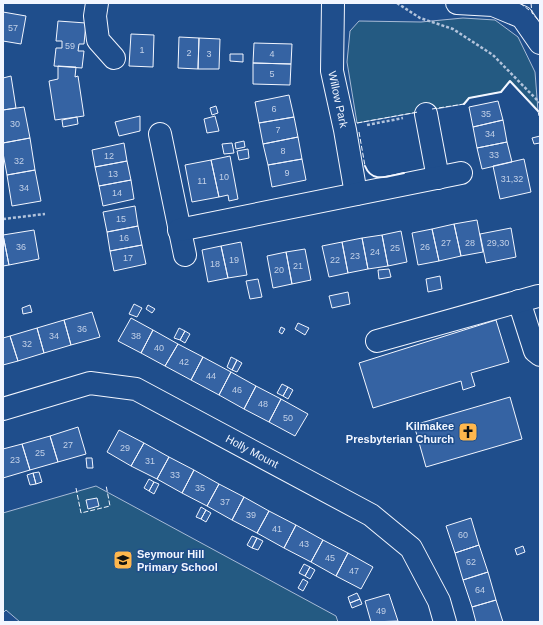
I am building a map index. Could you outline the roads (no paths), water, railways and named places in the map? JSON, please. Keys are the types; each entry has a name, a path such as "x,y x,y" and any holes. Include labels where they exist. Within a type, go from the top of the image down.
{"street":[{"path":"98,3 95,16 98,40 114,58"},
{"name":"Willow Park","path":"333,3 332,71 356,194"},
{"path":"457,3 493,5 522,17 540,43"},
{"path":"426,114 438,178"},
{"path":"160,134 184,255"},
{"path":"179,230 461,173"},
{"path":"377,340 540,296"},
{"path":"519,301 535,351 540,355"},
{"name":"Holly Mount","path":"3,409 90,383 136,389 371,515 411,548 439,601 445,622"}],"place":[{"name":"Kilmakee Presbyterian Church","path":"468,432"},
{"name":"Seymour Hill Primary School","path":"123,560"}]}
